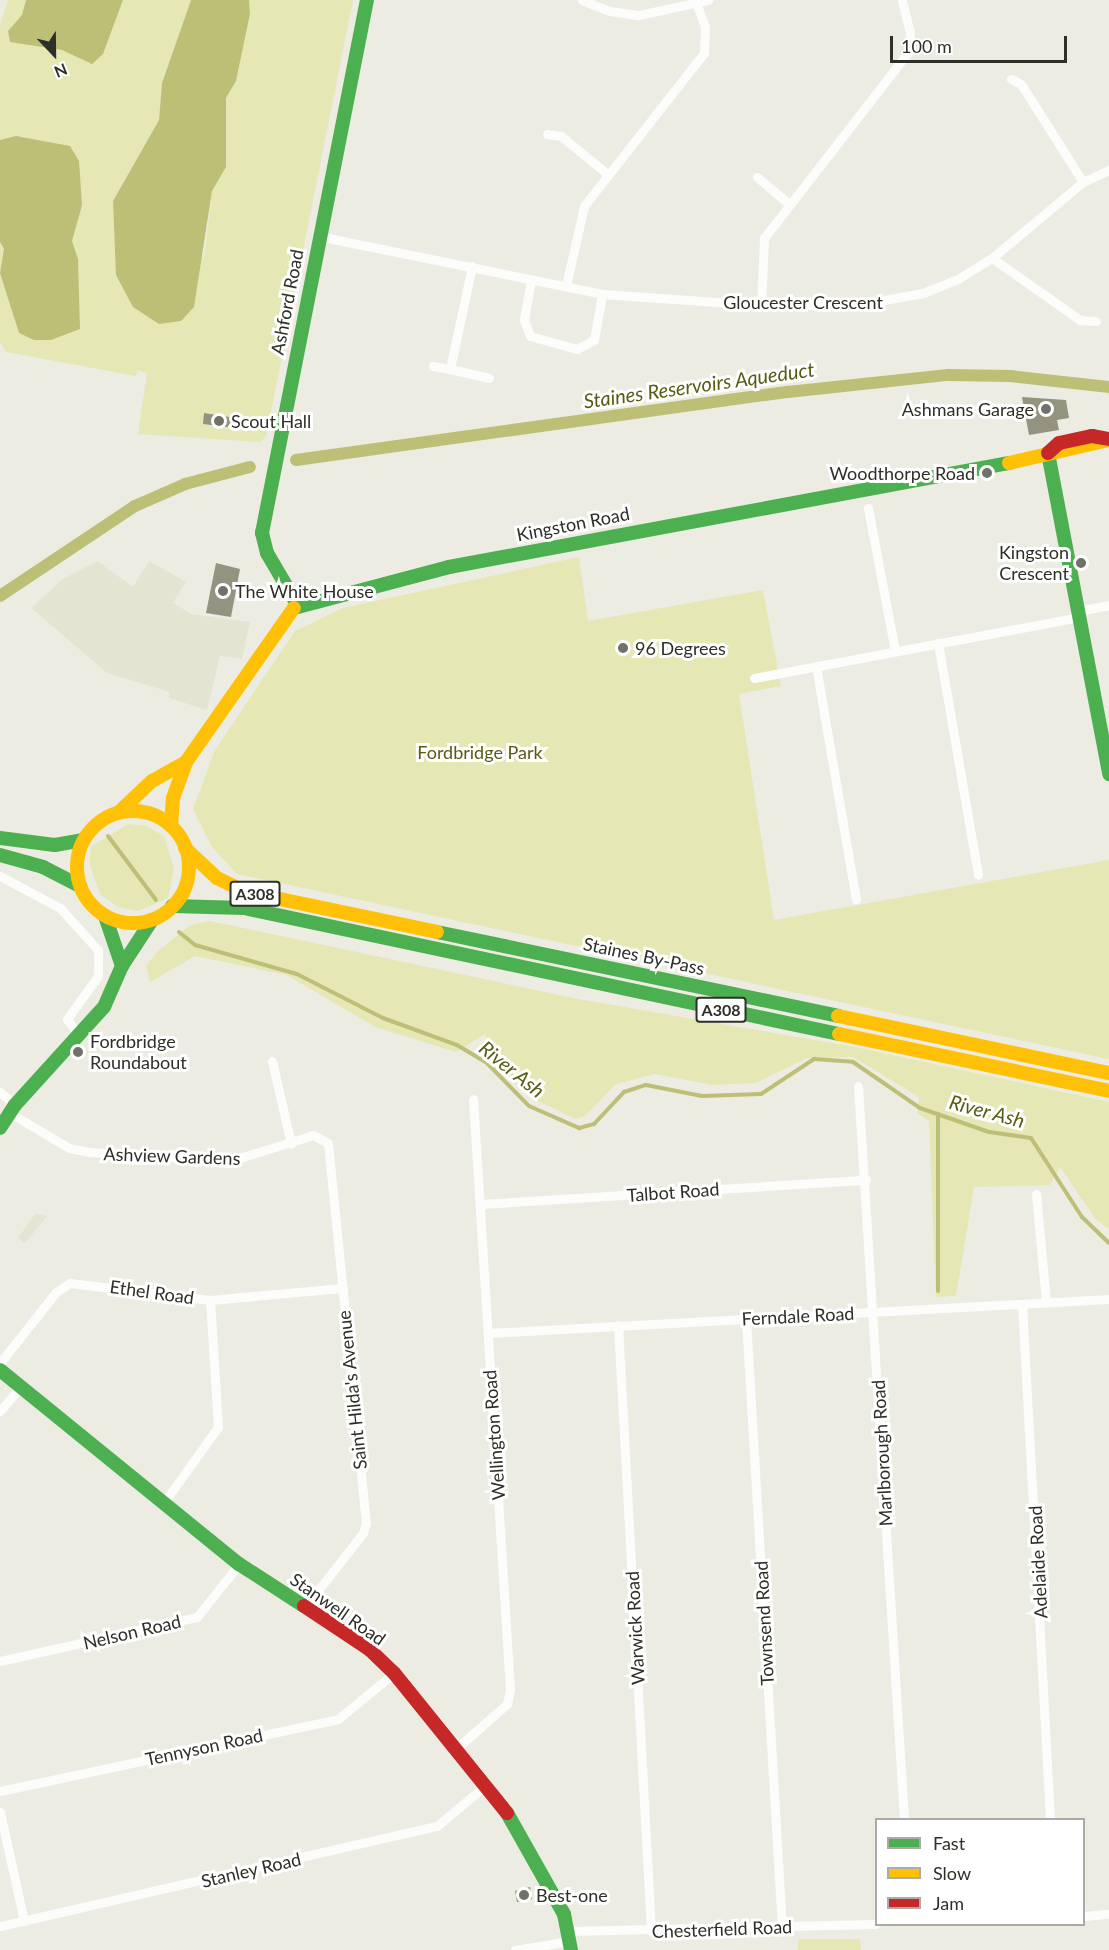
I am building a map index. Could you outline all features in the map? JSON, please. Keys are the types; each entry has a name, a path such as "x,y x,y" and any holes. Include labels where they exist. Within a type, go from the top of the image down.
{"main road":[{"name":"Ashford Road","path":"297,604 267,554 262,533 318,236 366,0"},
{"name":"Kingston Road","path":"297,604 449,567 1048,453 1079,450 1109,440"},
{"path":"1048,453 1109,774"},
{"path":"171,826 173,798 186,762 297,604"},
{"path":"80,886 77,860 84,840 101,821 118,813 152,781 186,762"},
{"path":"0,1128 12,1109 104,1007 122,966 152,920 172,906 188,873 185,848 171,826 141,812 118,813"},
{"path":"0,838 55,845 84,840"},
{"name":"Staines By-Pass","path":"185,848 217,878 246,892 1109,1073"},
{"path":"0,855 43,867 80,886 105,916 122,966"},
{"name":"Staines By-Pass","path":"172,906 244,908 1109,1091"},
{"path":"105,916 133,923 152,920"},
{"name":"Stanwell Road","path":"0,1370 165,1501 239,1564 369,1649 394,1674 487,1784 537,1860 570,1941"}],"street":[{"path":"582,0 609,11 639,15 683,2 708,0"},
{"path":"760,305 764,238 788,203 909,51 910,33 902,0"},
{"path":"566,286 584,206 606,172 704,53 707,42 696,2"},
{"path":"1011,79 1021,84 1083,182"},
{"path":"547,134 561,136 606,172"},
{"name":"Gloucester Crescent","path":"318,236 602,294 760,305 887,302 958,279 992,258 1083,182 1109,170"},
{"path":"757,177 788,203"},
{"path":"992,258 1080,320 1096,321"},
{"path":"450,369 472,266"},
{"path":"531,280 524,320 530,336 577,349 594,340 602,294"},
{"path":"433,366 489,378"},
{"path":"868,508 895,651"},
{"path":"754,678 938,643 1079,614 1109,605"},
{"path":"938,643 978,875"},
{"path":"816,666 856,900"},
{"path":"0,876 60,908 98,950 102,964 98,976 67,1018 78,1034"},
{"path":"272,1061 291,1144"},
{"name":"Marlborough Road","path":"858,1086 866,1180 904,1818"},
{"name":"Ashview Gardens","path":"0,1092 12,1109 69,1148 89,1152 230,1161 322,1137 329,1152"},
{"name":"Wellington Road","path":"458,1747 507,1704 510,1690 473,1100"},
{"name":"Saint Hilda's Avenue","path":"305,1606 363,1533 366,1523 329,1152"},
{"name":"Talbot Road","path":"480,1204 866,1180"},
{"path":"1036,1194 1046,1302"},
{"name":"Ethel Road","path":"0,1363 56,1292 70,1283 210,1300 342,1288"},
{"name":"Ferndale Road","path":"488,1333 618,1324 1109,1299"},
{"path":"165,1501 218,1426 210,1300"},
{"name":"Adelaide Road","path":"1022,1304 1050,1818"},
{"name":"Townsend Road","path":"746,1318 782,1928"},
{"name":"Warwick Road","path":"618,1324 651,1931"},
{"path":"0,1411 20,1387"},
{"name":"Nelson Road","path":"0,1661 197,1617 239,1564"},
{"name":"Tennyson Road","path":"0,1791 338,1719 394,1674"},
{"name":"Stanley Road","path":"0,1926 437,1826 487,1784"},
{"path":"0,1812 24,1921"},
{"path":"1085,1916 1109,1914"},
{"name":"Chesterfield Road","path":"515,1950 651,1931 875,1924"}],"shaded area":[{"path":"26,0 123,0 103,54 92,64 62,50 10,42 8,31 22,15"},
{"path":"191,0 249,0 250,14 236,81 226,98 226,167 212,191 194,307 181,321 159,324 133,307 116,275 113,201 159,120 162,83"},
{"path":"16,136 70,146 79,161 82,205 72,241 78,259 80,329 51,340 34,340 19,333 0,273 4,249 0,242 0,140"},
{"path":"97,561 133,587 149,561 186,582 173,603 191,614 250,622 242,659 220,656 207,710 169,698 170,692 107,673 31,608 63,579"},
{"path":"35,1214 47,1216 25,1243 18,1238"}],"green space":[{"path":"8,0 26,0 22,15 8,31 86,59 103,54 123,0 191,0 162,83 159,120 113,201 114,228 116,245 204,257 212,191 226,167 226,98 236,81 250,14 249,0 353,0 266,436 260,442 138,434 147,373 137,370 136,376 6,352 0,342 0,25"},
{"name":"Fordbridge Park","path":"579,557 588,621 763,590 781,686 739,694 774,920 1109,860 1109,1059 237,874 212,847 193,809 215,750 295,631 343,608"},
{"path":"128,824 146,826 164,836 174,869 168,898 138,911 118,907 100,894 89,862 91,847"},
{"path":"210,921 578,999 855,1047 1109,1102 1109,1229 1096,1219 1060,1167 1050,1185 974,1187 956,1296 936,1297 929,1121 917,1113 919,1097 853,1057 807,1058 756,1083 712,1085 655,1074 616,1084 585,1116 575,1119 532,1098 493,1057 485,1034 456,1052 375,1027 287,975 195,956 150,982 146,966 157,952 190,925"},
{"path":"798,1939 860,1939 861,1950 798,1950"}],"building":[{"name":"Ashmans Garage","path":"1022,397 1066,400 1069,418 1057,420 1059,430 1029,435"},
{"name":"Scout Hall","path":"204,413 236,418 235,428 203,424"},
{"name":"The White House","path":"216,563 240,569 231,617 206,613"},
{"name":"Best-one","path":"530,1887 532,1899 517,1902 515,1891"}],"waterway":[{"name":"Staines Reservoirs Aqueduct","path":"296,460 788,392 948,375 1010,376 1109,387"},
{"name":"Staines Reservoirs Aqueduct","path":"0,596 135,506 185,484 250,467"},
{"name":"River Ash","path":"108,836 156,900"},
{"name":"River Ash","path":"179,932 195,945 297,974 383,1018 457,1045 487,1063 529,1106 579,1128 594,1124 624,1092 646,1085 702,1096 761,1094 814,1059 853,1062 920,1108 989,1132 1031,1138 1082,1217 1109,1243"},
{"path":"938,1114 938,1291"}],"traffic: fast":[{"path":"297,604 267,553 262,533 367,0"},
{"path":"1048,453 1109,774"},
{"path":"294,608 449,567 1009,463"},
{"path":"0,838 55,845 84,840"},
{"path":"0,855 43,867 80,886"},
{"path":"172,906 244,908 839,1034"},
{"path":"105,916 122,966"},
{"path":"0,1128 15,1105 104,1007 122,966 152,920"},
{"path":"437,932 838,1016"},
{"path":"0,1370 239,1564 304,1606"},
{"path":"507,1813 564,1914 571,1950"}],"traffic: slow":[{"path":"1009,463 1109,440"},
{"path":"171,826 173,798 186,762 294,608"},
{"path":"118,813 152,781 186,762"},
{"path":"133,811 154,815 172,828 185,846 189,867 185,888 172,906 154,919 133,923 112,919 94,906 81,888 77,867 81,846 94,828 112,815 133,811"},
{"path":"185,848 217,878 246,892 437,932"},
{"path":"838,1016 1109,1073"},
{"path":"839,1034 1109,1091"}],"traffic: jam":[{"path":"1048,453 1059,443 1092,436 1109,439"},
{"path":"304,1606 369,1649 394,1673 507,1813"}],"place":[{"name":"Ashmans Garage","path":"1046,409"},
{"name":"Scout Hall","path":"219,421"},
{"name":"Woodthorpe Road","path":"987,473"},
{"name":"Kingston Crescent","path":"1081,563"},
{"name":"The White House","path":"223,591"},
{"name":"96 Degrees","path":"623,648"},
{"name":"Fordbridge Roundabout","path":"78,1052"},
{"name":"Best-one","path":"524,1895"}]}
